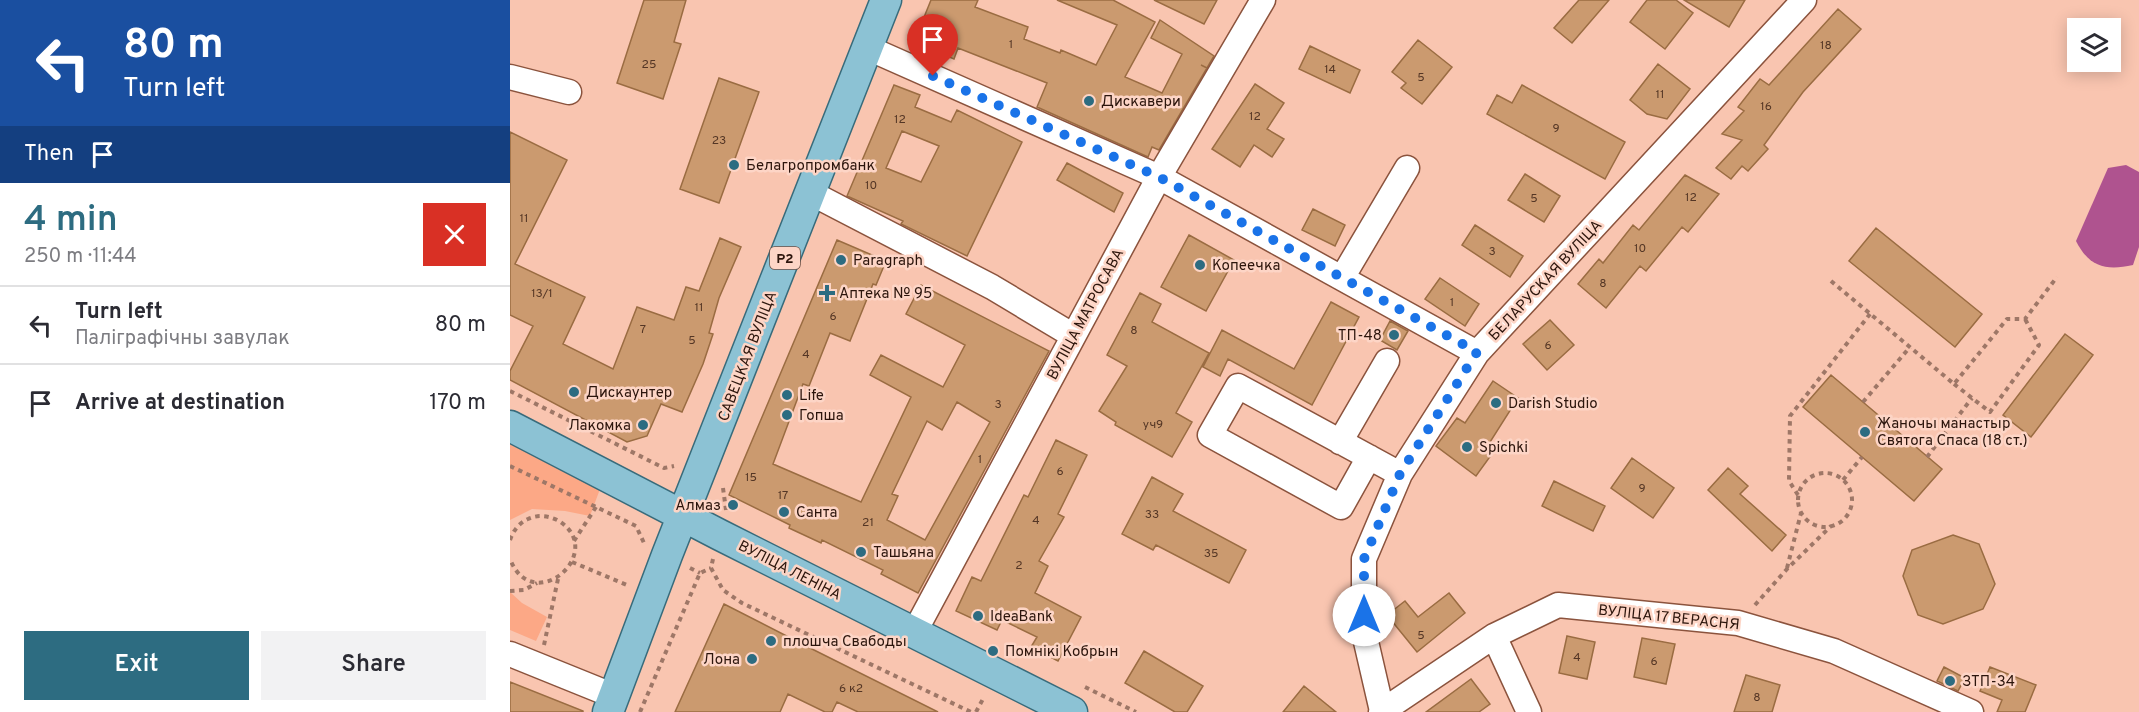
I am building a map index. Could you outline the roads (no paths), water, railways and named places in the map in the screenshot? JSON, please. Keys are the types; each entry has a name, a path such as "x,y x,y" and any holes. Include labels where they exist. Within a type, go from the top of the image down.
{"main road":[{"name":"САВЕЦКАЯ ВУЛІЦА","path":"611,704 683,516 712,480 811,193 886,0"},
{"name":"ВУЛІЦА ЛЕНІНА","path":"510,426 1072,712"}],"street":[{"name":"ВУЛІЦА МАТРОСАВА","path":"915,633 1159,177 1263,0"},
{"name":"БЕЛАРУСКАЯ ВУЛІЦА","path":"1382,711 1364,633 1364,559 1400,474 1477,352 1804,0"},
{"path":"868,48 1159,177 1477,352"},
{"path":"510,77 569,92"},
{"path":"1342,278 1407,168"},
{"path":"811,193 992,287 1067,333 1071,338"},
{"path":"1340,442 1387,361"},
{"path":"1368,457 1341,507 1210,435 1238,386 1400,474"},
{"name":"ВУЛІЦА 17 ВЕРАСНЯ","path":"1382,711 1494,636 1558,605 1738,623 1834,651 1971,712"},
{"path":"1494,636 1529,712"},
{"path":"510,654 540,666 611,704"}],"place":[{"name":"Дискавери","path":"1089,101"},
{"name":"Белагропромбанк","path":"734,165"},
{"name":"Paragraph","path":"841,260"},
{"name":"Копеечка","path":"1200,265"},
{"name":"Аптека № 95","path":"827,293"},
{"name":"ТП-48","path":"1394,335"},
{"name":"Дискаунтер","path":"574,392"},
{"name":"Life","path":"787,395"},
{"name":"Darish Studio","path":"1496,403"},
{"name":"Гопша","path":"787,415"},
{"name":"Лакомка","path":"643,425"},
{"name":"Жаночы манастыр Святога Спаса (18 ст.)","path":"1865,432"},
{"name":"Spichki","path":"1467,447"},
{"name":"Алмаз","path":"733,505"},
{"name":"Санта","path":"784,512"},
{"name":"Ташьяна","path":"861,552"},
{"name":"IdeaBank","path":"978,616"},
{"name":"плошча Свабоды","path":"771,641"},
{"name":"Помнікі Кобрын","path":"993,651"},
{"name":"Лона","path":"752,659"},
{"name":"ЗТП-34","path":"1950,681"}]}
